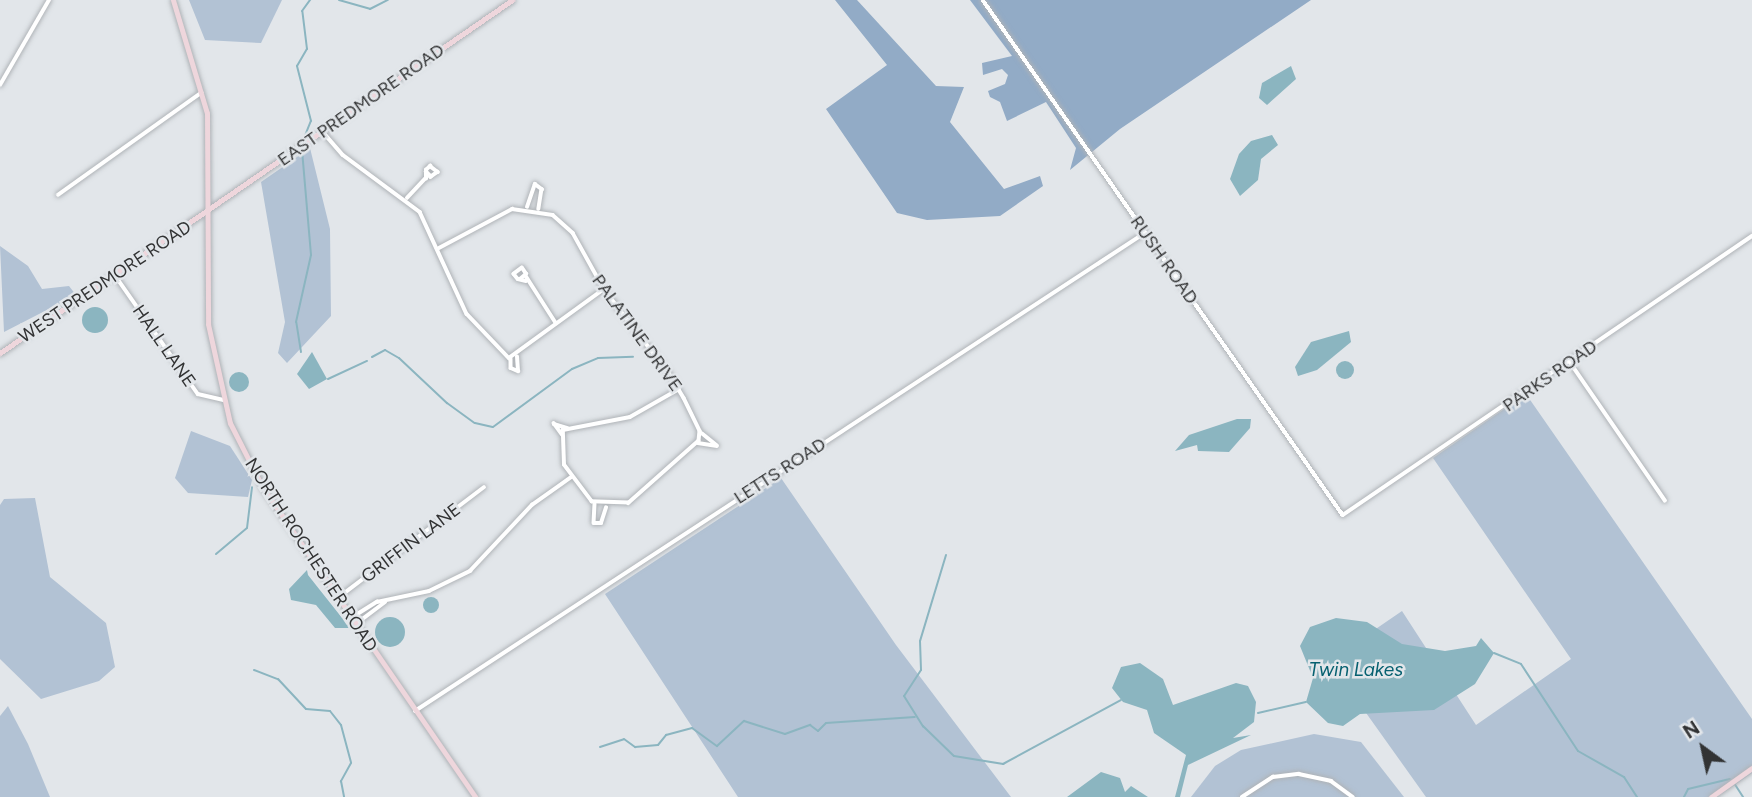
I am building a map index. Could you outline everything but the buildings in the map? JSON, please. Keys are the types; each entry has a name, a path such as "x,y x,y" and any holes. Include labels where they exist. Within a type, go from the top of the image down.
{"main road":[{"name":"NORTH ROCHESTER ROAD","path":"173,0 203,92 210,211 208,324 223,400 262,488 475,797"},
{"name":"EAST PREDMORE ROAD","path":"210,211 505,2 512,0"},
{"name":"WEST PREDMORE ROAD","path":"0,353 210,211"},
{"path":"1711,797 1752,768"}],"street":[{"path":"0,85 49,0"},
{"name":"RUSH ROAD","path":"983,0 1334,504 1348,515"},
{"path":"58,195 203,92"},
{"path":"323,132 348,160 407,198 439,248 467,314 511,359 511,368 518,371 517,357"},
{"path":"407,198 428,178 435,167 426,172 428,178"},
{"path":"527,207 531,186 537,184 539,209"},
{"name":"PALATINE DRIVE","path":"439,248 499,214 527,207 539,209 568,226 604,289 679,389 701,434 717,446 698,443"},
{"name":"LETTS ROAD","path":"415,710 1145,233"},
{"name":"PARKS ROAD","path":"1348,515 1752,236"},
{"path":"526,278 520,279 516,269 526,278 556,323"},
{"name":"HALL LANE","path":"115,275 198,394 223,400"},
{"path":"511,359 604,289"},
{"path":"1570,362 1665,500"},
{"path":"352,618 385,602 429,591 470,571 532,505 571,477 562,435 554,424 567,428 630,417 679,389"},
{"path":"562,435 567,428"},
{"name":"PALATINE DRIVE","path":"571,477 595,504 594,523 601,523 607,507 638,498 698,443 701,434"},
{"name":"GRIFFIN LANE","path":"338,598 484,487"},
{"path":"595,504 607,507"},
{"path":"356,624 385,602"},
{"path":"1242,797 1273,777 1299,774 1331,781 1353,797"}],"shaded area":[{"path":"189,0 282,0 261,43 205,40"},
{"path":"835,0 857,0 936,86 964,87 950,122 1004,189 1040,176 1043,186 1000,216 927,220 897,213 826,109 887,65"},
{"path":"970,0 1311,0 1120,129 1070,170 1076,148 1046,102 1007,121 1000,102 990,97 988,91 1005,84 1008,75 1002,69 983,75 982,63 1012,56"},
{"path":"310,148 330,229 331,316 287,363 278,353 285,322 261,182"},
{"path":"0,246 28,266 42,289 69,286 76,295 4,332"},
{"path":"1526,394 1752,719 1752,773 1717,797 1426,797 1329,661 1402,611 1476,725 1571,659 1433,458"},
{"path":"191,431 230,446 252,480 248,497 188,493 175,478"},
{"path":"781,478 896,645 1011,797 738,797 605,594"},
{"path":"35,498 50,577 106,623 115,667 99,681 41,699 0,659 0,505 4,499"},
{"path":"8,706 28,744 50,797 0,797 0,716"},
{"path":"1314,734 1361,742 1404,797 1191,797 1215,766 1241,750"}],"water":[{"path":"1291,66 1296,79 1267,105 1259,98 1262,83"},
{"path":"1272,135 1278,145 1261,159 1258,180 1240,196 1230,179 1239,154 1251,141"},
{"path":"95,307 104,311 108,320 104,329 95,333 86,329 82,320 86,311"},
{"path":"1349,331 1351,342 1317,370 1298,376 1295,367 1311,342"},
{"path":"312,352 327,379 309,389 297,374"},
{"path":"1345,361 1351,364 1354,370 1351,376 1345,379 1339,376 1336,370 1339,364"},
{"path":"239,372 246,375 249,382 246,389 239,392 232,389 229,382 232,375"},
{"path":"1237,419 1251,419 1250,428 1229,452 1198,451 1197,445 1175,451 1189,435"},
{"path":"307,570 308,575 350,628 335,628 316,605 291,600 289,589"},
{"path":"428,597 434,597 439,605 437,611 428,613 423,608 423,602"},
{"path":"390,617 401,621 405,632 401,643 390,647 379,643 375,632 379,621"},
{"name":"Twin Lakes","path":"1336,618 1367,622 1402,644 1445,651 1476,646 1481,638 1494,653 1475,684 1434,710 1360,714 1343,726 1328,723 1306,702 1313,678 1300,646 1310,627"},
{"path":"1140,663 1163,679 1173,705 1236,683 1248,686 1256,702 1254,722 1233,738 1251,735 1188,765 1180,797 1175,797 1186,755 1154,733 1147,710 1123,702 1112,688 1121,667"},
{"path":"1101,772 1120,778 1125,792 1131,786 1148,797 1067,797"}],"waterway":[{"path":"302,143 311,121 297,66 307,49 302,11 310,0"},
{"path":"339,0 370,9 388,0"},
{"path":"301,352 296,322 311,255 302,150"},
{"path":"372,357 385,350 399,358 447,403 475,423 493,427 572,369 598,358 633,357"},
{"path":"328,379 367,361"},
{"path":"216,554 247,528 252,487"},
{"path":"946,555 920,641 921,670 904,696 923,726 954,756 1003,764 1121,700"},
{"path":"1494,653 1521,664 1578,751 1624,777 1637,797"},
{"path":"254,670 278,679 306,709 330,711 341,725 351,763 341,781 344,797"},
{"path":"1258,713 1306,702"},
{"path":"600,747 624,739 635,747 658,745 666,735 692,728 717,746 744,721 785,734 810,725 818,731 826,723 915,717"},
{"path":"1684,797 1688,789 1730,779"},
{"path":"1734,783 1743,797"}]}
